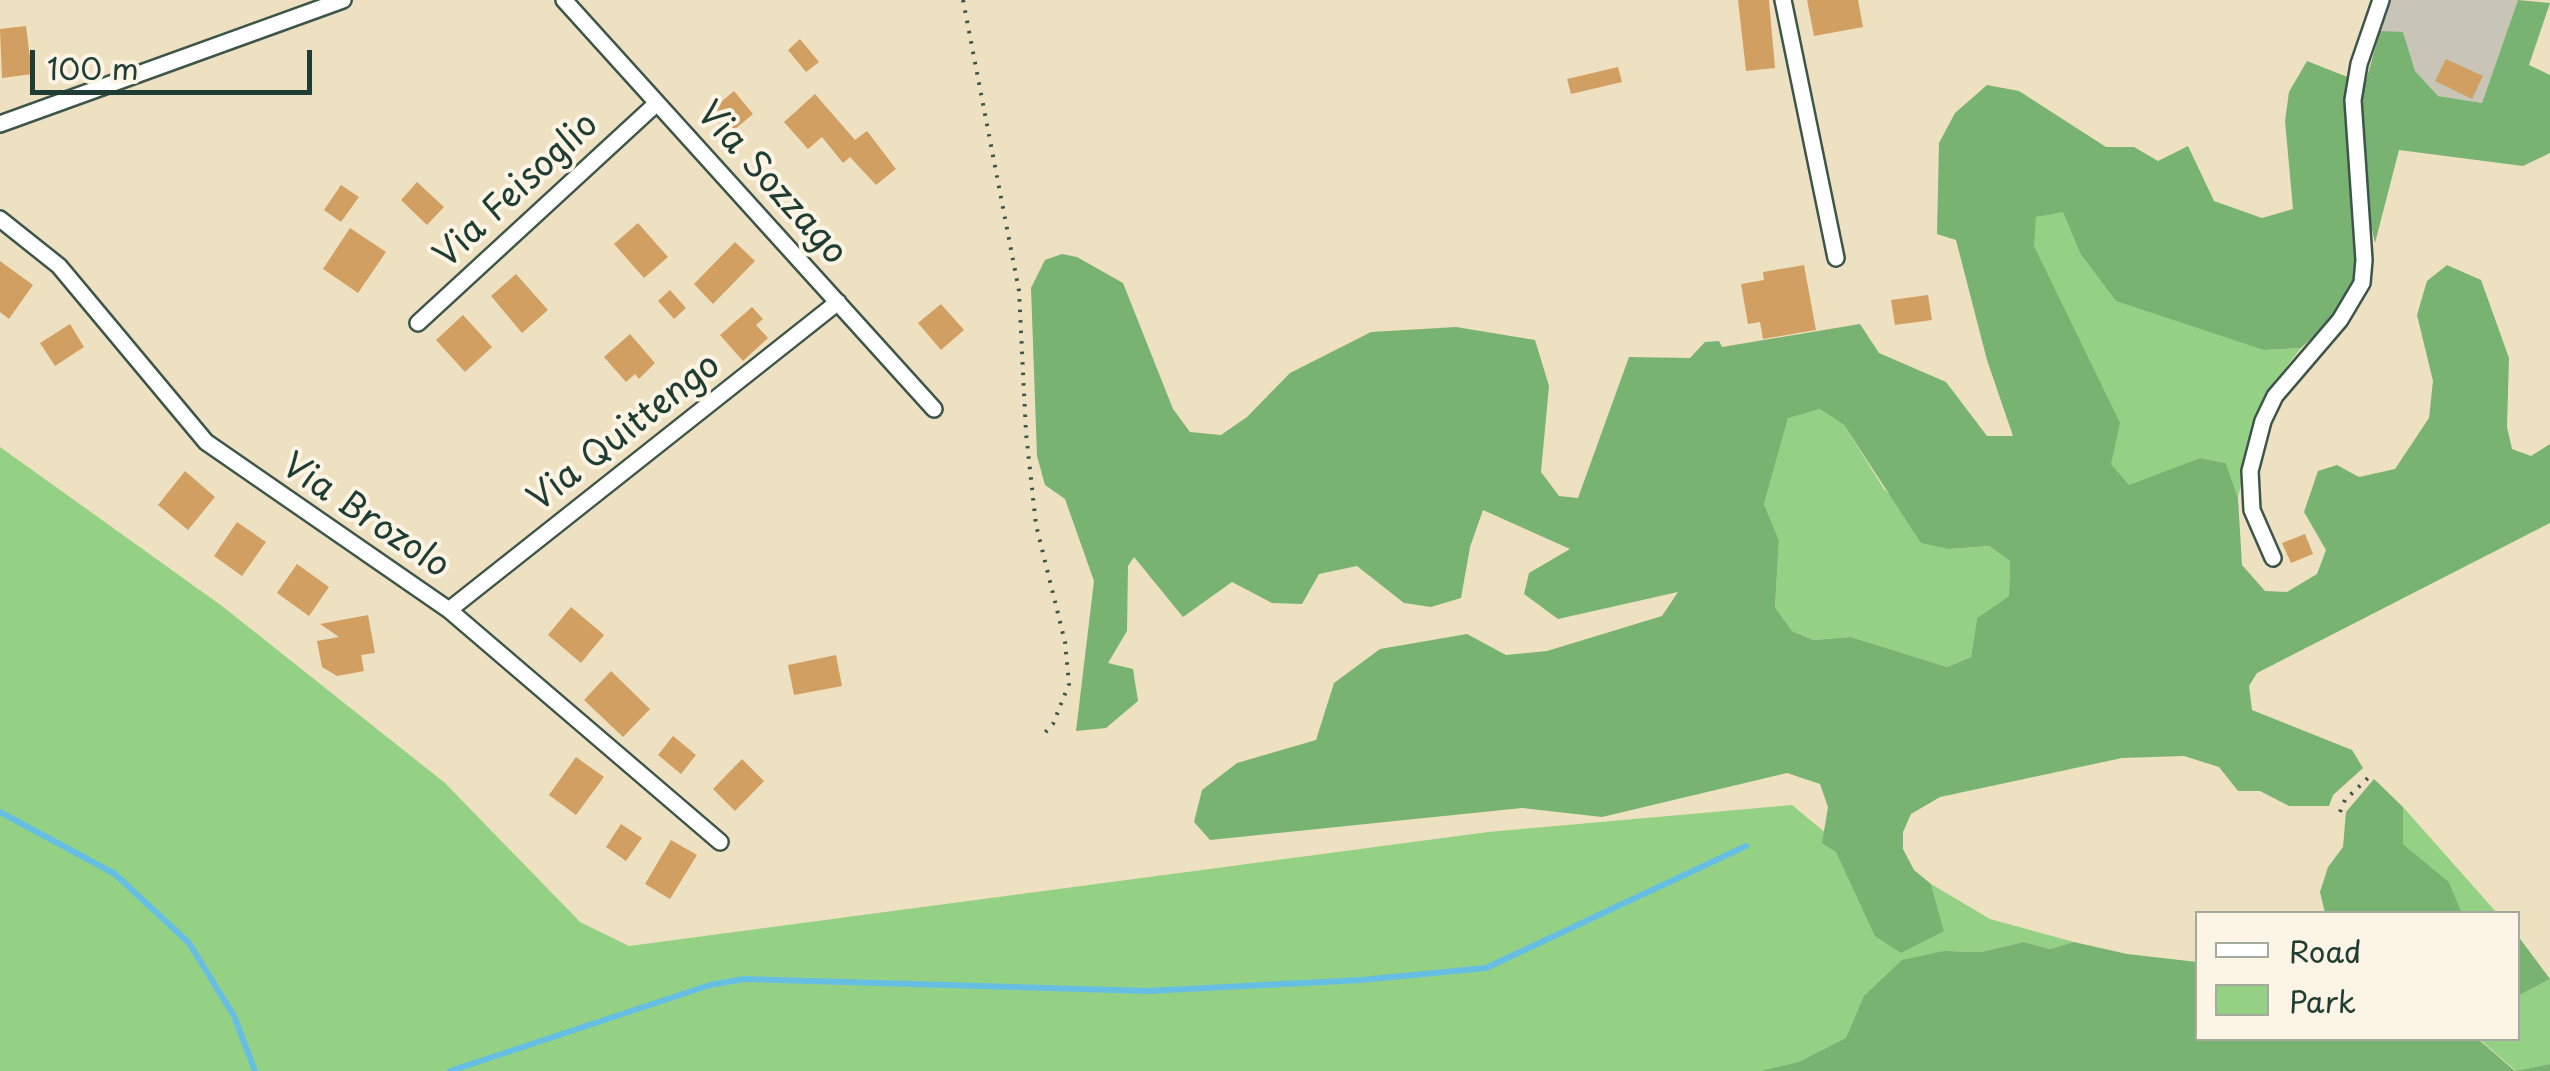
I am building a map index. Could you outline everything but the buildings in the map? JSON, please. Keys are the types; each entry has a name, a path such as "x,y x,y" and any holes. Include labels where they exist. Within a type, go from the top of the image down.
{"street":[{"path":"0,124 344,0"},
{"name":"Via Sozzago","path":"564,0 934,410"},
{"path":"1783,0 1836,258"},
{"path":"2273,558 2252,510 2254,453 2275,396 2340,320 2362,283 2364,260 2353,100 2356,77 2381,0"},
{"name":"Via Feisoglio","path":"418,323 657,103"},
{"name":"Via Brozolo","path":"0,219 59,266 206,442 450,610 720,842"},
{"name":"Via Quittengo","path":"450,610 838,302"}],"path":[{"path":"963,0 1019,291 1026,432 1036,524 1065,642 1069,684 1053,724 1040,738"},
{"path":"2340,812 2345,800 2370,776"}],"shaded area":[{"path":"2390,0 2518,0 2482,103 2438,96 2415,71 2403,33 2380,31"}],"green space":[{"path":"2518,0 2550,3 2529,65 2550,75 2550,153 2523,166 2399,150 2375,243 2365,197 2362,95 2380,31 2403,32 2415,71 2438,96 2482,103"},
{"path":"2307,61 2350,78 2358,260 2354,285 2340,312 2301,348 2264,350 2116,301 2080,253 2063,212 2036,217 2034,246 2120,423 2111,464 2129,485 2200,458 2226,463 2238,498 2242,565 2265,591 2287,592 2317,574 2326,550 2304,512 2318,471 2337,465 2359,477 2395,469 2429,418 2433,381 2417,315 2427,281 2447,265 2481,280 2509,358 2507,427 2512,449 2531,456 2550,444 2550,523 2257,673 2249,686 2252,710 2352,750 2363,768 2333,795 2329,806 2289,806 2260,791 2238,791 2219,767 2184,756 2122,758 1940,797 1911,814 1903,832 1903,849 1914,870 1931,884 1944,931 1901,953 1875,936 1836,852 1822,843 1828,807 1820,784 1787,773 1602,817 1522,808 1210,840 1194,822 1202,790 1237,763 1316,740 1334,683 1380,649 1467,634 1506,655 1547,651 1662,616 1678,592 1558,619 1524,594 1529,573 1570,549 1483,510 1470,547 1461,598 1431,607 1404,603 1357,566 1319,574 1302,604 1272,603 1232,582 1183,617 1134,557 1128,566 1127,631 1108,663 1133,669 1138,701 1106,728 1076,731 1094,581 1065,499 1045,485 1037,456 1031,288 1045,260 1062,254 1077,257 1123,283 1173,409 1190,432 1221,435 1247,417 1290,373 1371,332 1456,327 1535,340 1549,386 1541,472 1559,496 1578,498 1629,357 1690,358 1705,342 1719,341 1722,347 1860,324 1879,353 1946,382 1987,436 2013,436 1987,360 1956,240 1937,234 1939,143 1955,113 1987,85 2019,91 2106,147 2134,147 2158,161 2188,146 2214,201 2262,218 2293,209 2285,121 2289,92","holes":["1820,409 1844,425 1921,543 1949,549 1989,546 2010,561 2009,596 1977,618 1971,657 1947,667 1851,637 1813,640 1792,631 1775,607 1779,540 1764,504 1788,418"]},
{"path":"2063,211 2080,253 2264,350 2301,348 2272,385 2256,418 2238,498 2226,463 2200,458 2128,486 2111,464 2033,246 2036,217"},
{"path":"1820,409 1844,425 1884,489 1949,549 1989,546 2010,561 2009,596 1977,618 1971,657 1947,667 1851,637 1813,640 1792,631 1775,607 1779,540 1764,504 1788,417"},
{"path":"0,447 222,606 445,783 580,922 629,946 1488,832 1792,805 1944,931 1931,884 1990,919 2074,942 2050,949 2024,942 1981,952 1944,951 1945,1071 0,1071"},
{"path":"2374,779 2403,807 2403,844 2449,882 2461,911 2325,911 2320,892 2328,867 2343,847 2346,812"},
{"path":"2403,807 2495,911 2461,911 2449,882 2403,844"},
{"path":"2520,939 2550,979 2520,995"},
{"path":"2024,942 2050,949 2074,942 2127,954 2195,962 2195,1041 2480,1041 2515,1071 1761,1071 1799,1062 1846,1038 1864,996 1902,960 1944,951 1981,952"},
{"path":"2550,979 2550,1064 2516,1071 2481,1041 2520,1041 2520,995"},
{"path":"2550,1064 2550,1071 2515,1071"}],"waterway":[{"path":"0,812 115,874 189,943 234,1016 255,1071"},
{"path":"450,1071 710,985 744,979 1148,991 1361,980 1486,968 1746,846"}]}
